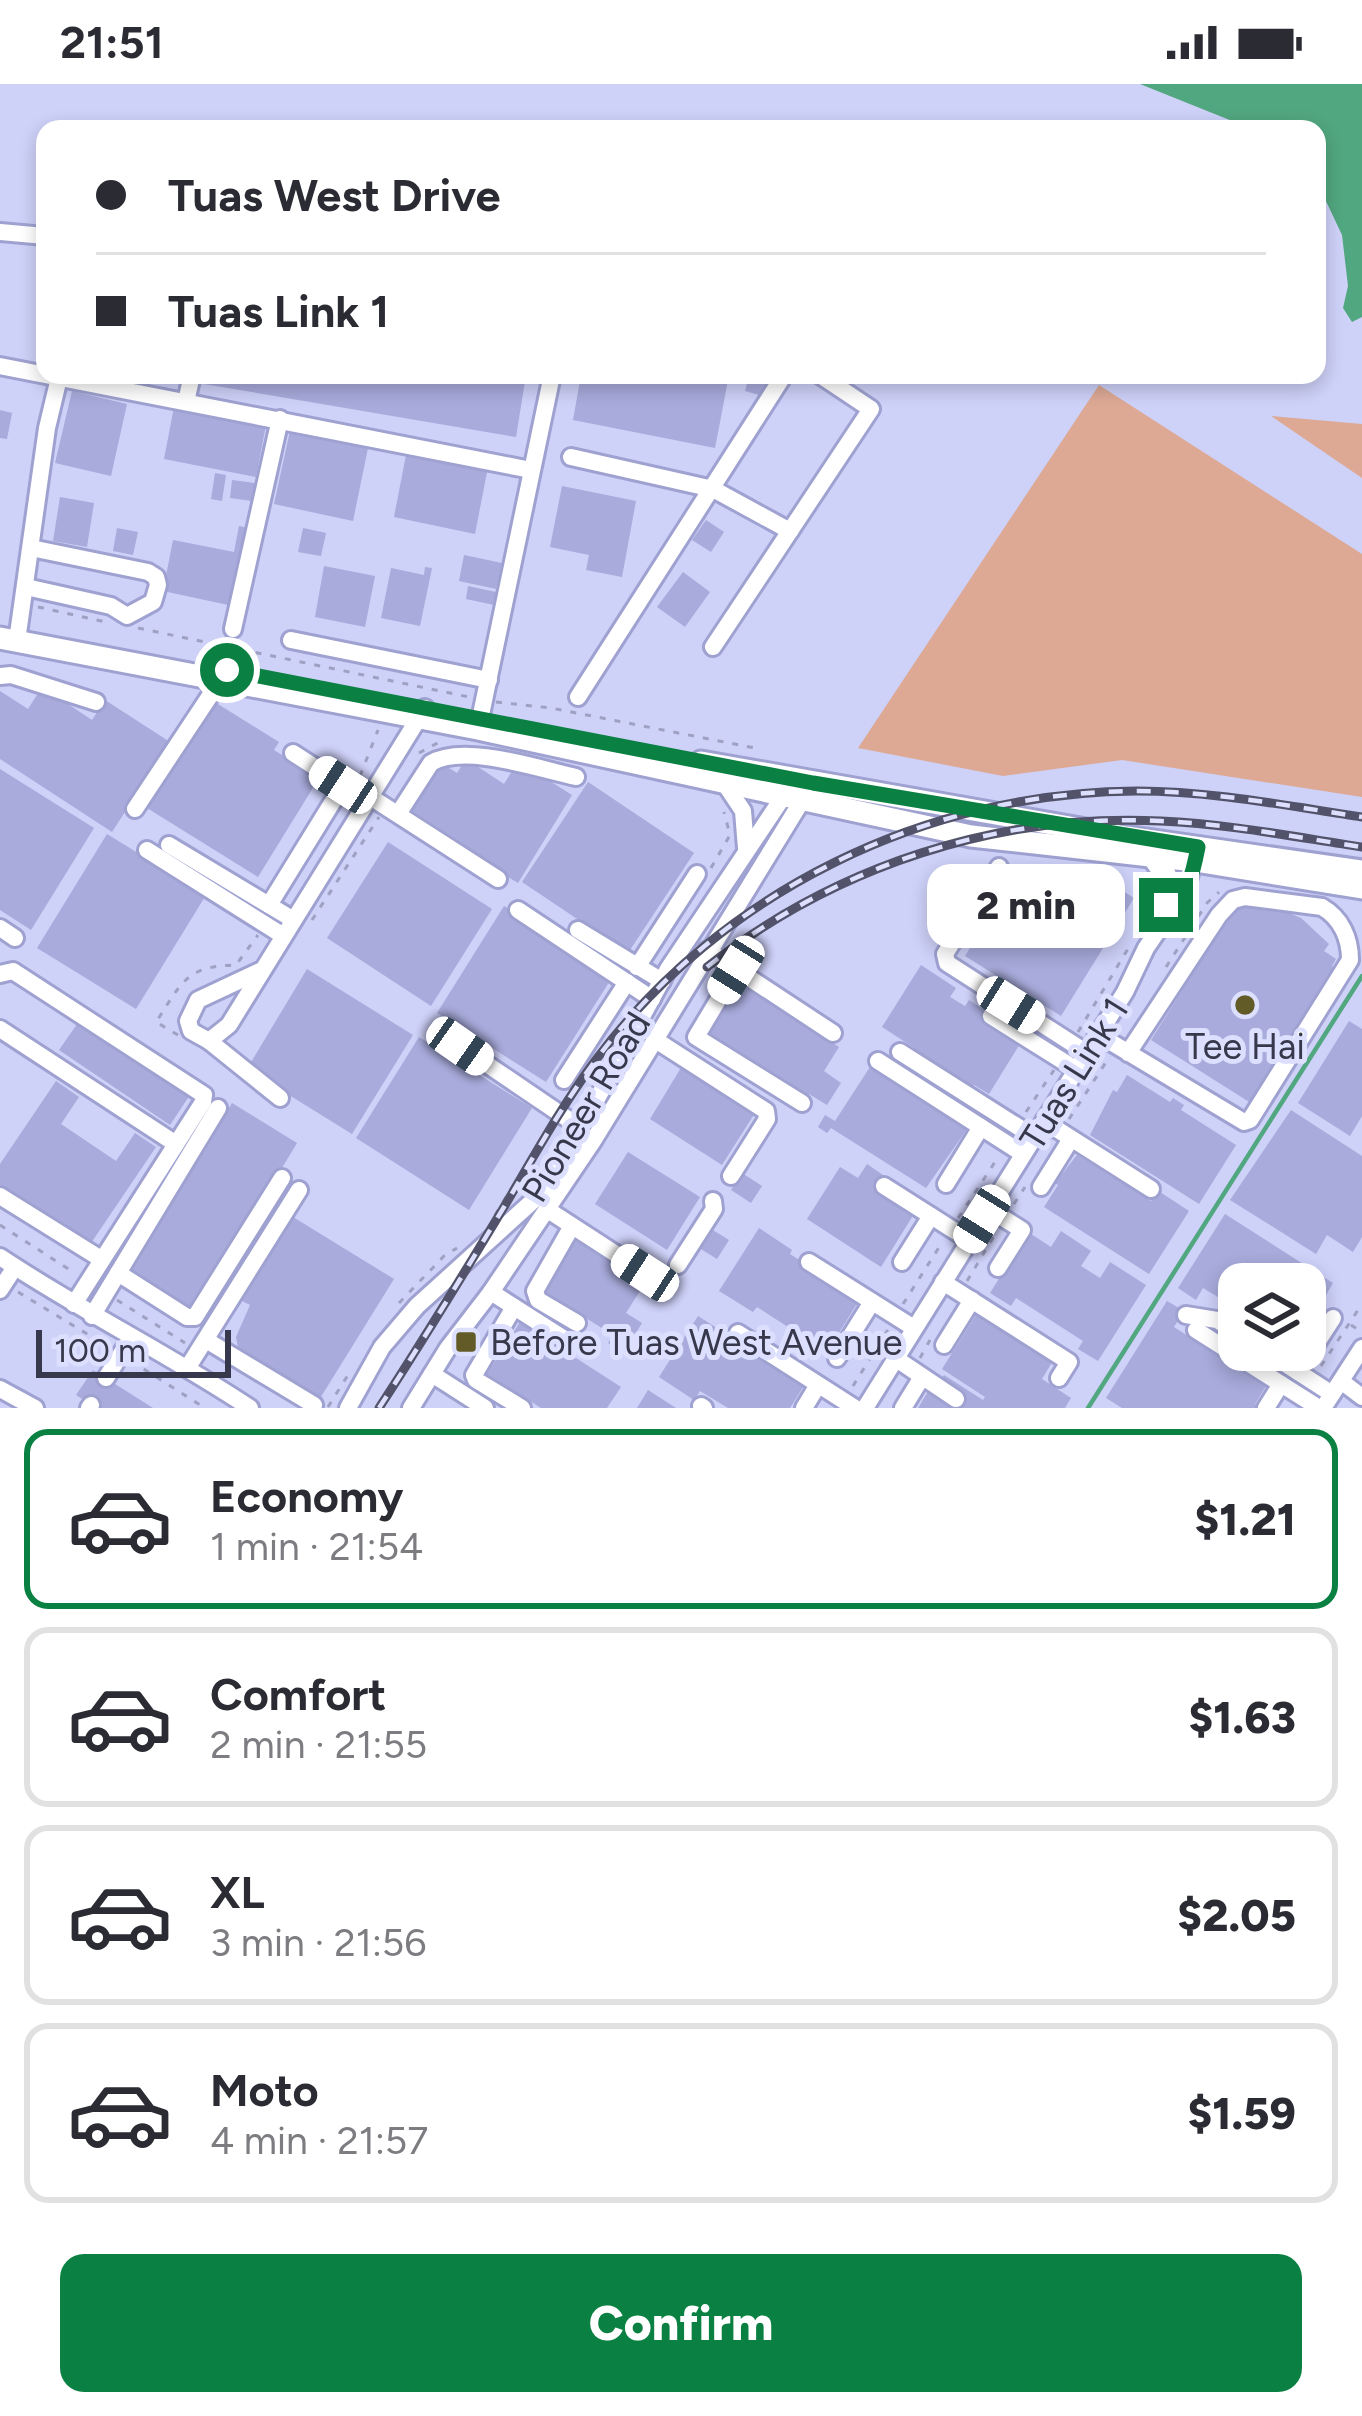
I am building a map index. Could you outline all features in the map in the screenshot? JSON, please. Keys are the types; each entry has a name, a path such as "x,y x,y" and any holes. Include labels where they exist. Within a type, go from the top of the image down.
{"main road":[{"path":"9,633 422,713 481,716 798,789 971,836 1153,857 1191,853 1362,872"},
{"path":"481,716 723,781 1191,853 1362,888"},
{"path":"1153,857 1166,874 1160,908"}],"street":[{"path":"0,232 36,235"},
{"path":"0,366 36,373"},
{"path":"9,633 25,595 57,384"},
{"path":"90,384 531,470"},
{"path":"186,402 190,384"},
{"path":"481,716 550,384"},
{"path":"578,697 778,384"},
{"path":"712,647 871,409 834,384"},
{"path":"233,629 280,419"},
{"path":"571,457 713,488 790,531"},
{"path":"25,595 111,606 127,616 153,602 158,585 148,572 32,548"},
{"path":"291,640 489,680"},
{"path":"0,676 11,675 96,702"},
{"path":"135,809 224,675"},
{"path":"209,1041 229,1025 422,713"},
{"path":"293,753 498,879"},
{"path":"398,814 439,758 469,754 576,777"},
{"path":"723,781 742,811 746,849"},
{"path":"269,905 343,785"},
{"name":"Pioneer Road","path":"348,1408 382,1347 417,1306 536,1198 662,981 746,849 798,789"},
{"name":"Pioneer Road","path":"411,1408 548,1210 707,950 798,789"},
{"path":"169,845 292,919"},
{"path":"148,850 282,935"},
{"name":"Tuas Link 1","path":"865,1408 1039,1129 1079,1048 1099,1035 1191,853"},
{"path":"999,867 945,954 947,963 1079,1048"},
{"path":"564,1080 697,874"},
{"path":"1099,1035 1128,1053 1244,1122 1250,1120 1350,961 1349,938 1332,913 1322,907 1245,897 1233,900 1128,1053"},
{"path":"518,910 632,975 662,981"},
{"path":"578,930 632,975 652,999"},
{"path":"707,950 833,1033"},
{"path":"736,970 696,1037 802,1103"},
{"path":"0,974 13,971 202,1092 203,1102 74,1304"},
{"path":"260,971 198,1000 188,1022 191,1031 280,1098"},
{"path":"991,1016 1069,1065"},
{"path":"0,1029 176,1144"},
{"path":"654,1039 767,1114 731,1176"},
{"path":"460,1046 580,1128"},
{"path":"899,1052 1017,1126 1071,1138 1151,1190"},
{"path":"878,1061 1024,1154"},
{"path":"92,1316 218,1108"},
{"path":"946,1184 981,1127"},
{"path":"1041,1187 1071,1138"},
{"path":"118,1273 187,1317 195,1317 282,1178"},
{"path":"884,1186 969,1240"},
{"path":"188,1367 299,1190"},
{"path":"0,1196 101,1259"},
{"path":"678,1265 714,1209 713,1201"},
{"path":"989,1209 1022,1229 998,1268"},
{"path":"548,1210 645,1273"},
{"path":"902,1262 932,1216"},
{"path":"572,1226 535,1291 538,1300 577,1323"},
{"path":"2,1287 8,1262 92,1316 126,1347 188,1367 250,1408"},
{"path":"809,1262 914,1328"},
{"path":"943,1282 1069,1362 1059,1378"},
{"path":"491,1292 566,1340"},
{"path":"944,1346 972,1300"},
{"path":"837,1358 872,1302"},
{"path":"514,1307 474,1375 522,1408"},
{"path":"1218,1321 1191,1323 1218,1341"},
{"path":"1305,1376 1341,1321"},
{"path":"738,1334 849,1404"},
{"path":"206,1340 320,1407"},
{"path":"106,1378 126,1347"},
{"path":"1329,1398 1362,1348"},
{"path":"895,1358 956,1400"},
{"path":"1262,1371 1281,1384 1329,1398 1362,1397"},
{"path":"1297,1371 1329,1398"},
{"path":"432,1374 458,1401 485,1408"},
{"path":"902,1408 922,1377"},
{"path":"1266,1408 1281,1384"},
{"path":"804,1408 818,1385"},
{"path":"0,1389 35,1408"}],"path":[{"path":"25,595 481,716 551,708 760,749"},
{"path":"1079,1048 1146,919 1160,908"},
{"path":"1017,1126 1069,1065"},
{"path":"490,1223 557,1113"},
{"path":"849,1404 896,1317 1007,1144"},
{"path":"0,1225 88,1282"},
{"path":"397,1305 444,1256 460,1246"},
{"path":"2,1287 126,1347 205,1408"},
{"path":"1305,1376 1341,1321 1362,1304"},
{"path":"1341,1321 1362,1331"},
{"path":"320,1407 352,1369"}],"shaded area":[{"path":"1140,84 1362,84 1362,317 1352,322 1343,308 1348,286 1342,235 1326,201 1326,120 1230,120"},
{"path":"1099,385 1362,554 1362,797 1122,760 1003,776 858,748"},
{"path":"1271,416 1362,424 1362,478"}],"building":[{"path":"204,384 525,384 516,437"},
{"path":"579,384 727,384 715,448 573,420"},
{"path":"747,384 773,384 766,397 745,391"},
{"path":"72,391 127,404 111,476 55,463"},
{"path":"174,407 266,425 256,477 164,459"},
{"path":"0,410 12,413 7,439 0,438"},
{"path":"290,431 368,448 353,521 274,504"},
{"path":"406,455 487,472 475,534 394,517"},
{"path":"215,473 226,475 222,501 211,499"},
{"path":"232,480 255,483 252,501 230,498"},
{"path":"562,486 636,501 622,577 586,570 589,555 550,547"},
{"path":"60,497 94,503 87,547 53,541"},
{"path":"706,520 724,532 711,552 692,540"},
{"path":"239,526 249,528 233,606 163,591 173,540 234,552"},
{"path":"117,528 138,532 133,555 113,551"},
{"path":"303,528 326,533 321,556 298,552"},
{"path":"464,555 502,563 496,589 459,581"},
{"path":"324,566 375,576 365,627 315,617"},
{"path":"425,567 432,568 420,626 381,618 391,568 424,575"},
{"path":"683,572 710,592 685,627 657,607"},
{"path":"468,586 496,592 494,605 466,599"},
{"path":"42,687 92,720 105,700 170,742 112,832 0,759 0,691 28,709"},
{"path":"213,701 279,742 274,750 319,778 258,877 147,808"},
{"path":"466,759 504,784 514,768 537,773 572,795 518,883 433,836 439,828 409,809 438,761 457,773"},
{"path":"0,769 94,828 31,930 0,910"},
{"path":"588,782 694,853 628,953 522,882"},
{"path":"107,834 206,895 136,1009 37,948"},
{"path":"388,842 492,909 431,1006 327,938"},
{"path":"1038,878 1108,881 1134,898 1061,1016 965,956 1009,885"},
{"name":"Tee Hai","path":"1247,902 1261,910 1265,903 1301,918 1329,944 1324,951 1336,959 1332,966 1338,970 1254,1105 1151,1040 1236,905 1243,909"},
{"path":"504,906 613,976 546,1082 437,1013"},
{"path":"921,965 956,988 950,997 965,1006 969,1000 986,1011 982,1017 1021,1042 989,1094 974,1085 969,1093 909,1055 913,1047 882,1027"},
{"path":"307,969 413,1035 352,1134 247,1069"},
{"path":"736,981 839,1047 824,1071 841,1083 827,1105 809,1094 806,1098 703,1033"},
{"path":"82,1017 192,1092 170,1125 59,1050"},
{"path":"1349,1021 1362,1029 1362,1116 1350,1136 1298,1103"},
{"path":"419,1037 532,1108 469,1210 356,1138"},
{"path":"682,1066 755,1113 722,1165 650,1119"},
{"path":"870,1067 967,1129 926,1188 831,1128 827,1133 818,1127 825,1115 835,1121"},
{"path":"1127,1075 1170,1102 1173,1098 1184,1105 1181,1110 1236,1145 1199,1204 1090,1135 1113,1090 1117,1092"},
{"path":"56,1081 79,1097 61,1124 116,1161 135,1133 156,1147 89,1246 0,1185 0,1164"},
{"path":"232,1103 297,1143 196,1311 131,1271"},
{"path":"1291,1110 1362,1156 1362,1237 1353,1252 1327,1235 1316,1254 1230,1200"},
{"path":"628,1152 700,1197 667,1250 595,1204"},
{"path":"1077,1155 1151,1201 1157,1190 1189,1211 1149,1274 1044,1207"},
{"path":"867,1164 883,1175 875,1189 914,1214 881,1267 807,1219 840,1167 858,1178"},
{"path":"742,1173 762,1186 751,1203 731,1190"},
{"path":"1225,1214 1302,1263 1218,1263 1218,1297 1203,1288 1196,1300 1178,1288"},
{"path":"293,1217 394,1279 319,1400 238,1348 236,1337 250,1305 242,1301"},
{"path":"708,1227 729,1240 717,1259 696,1246"},
{"path":"759,1228 860,1299 827,1352 757,1307 753,1312 719,1291"},
{"path":"1061,1231 1091,1251 1081,1266 1100,1278 1110,1262 1146,1285 1098,1361 1078,1349 1083,1341 1016,1298 1011,1306 990,1293 1028,1232 1051,1247"},
{"path":"574,1237 645,1283 626,1313 642,1323 624,1353 608,1343 613,1335 541,1290"},
{"path":"1167,1301 1184,1311 1174,1327 1218,1355 1218,1371 1243,1371 1266,1386 1255,1404 1261,1408 1122,1408 1106,1398"},
{"path":"979,1310 1054,1359 1042,1379 1071,1398 1065,1408 959,1408 965,1399 939,1383 944,1375 985,1397 942,1369"},
{"path":"698,1316 805,1384 790,1408 728,1408 700,1391 694,1400 659,1377"},
{"path":"520,1322 621,1387 607,1408 541,1408 487,1374"},
{"path":"93,1370 153,1408 96,1408 76,1395"},
{"path":"648,1390 676,1408 637,1408"},
{"path":"929,1390 957,1408 918,1408"}],"waterway":[{"path":"1088,1408 1362,976"}],"railway":[{"path":"379,1408 595,1061 646,1001 703,947 766,901 834,863 906,832 981,810 1058,796 1137,791 1193,794 1362,817"},
{"path":"707,967 809,900 864,874 979,837 1039,826 1161,821 1362,847"}],"place":[{"name":"Tee Hai","path":"1245,1005"},
{"name":"Before Tuas West Avenue","path":"466,1342"}],"route":[{"path":"227,670 718,766 1198,847 1185,891 1163,920 1166,905"}]}
